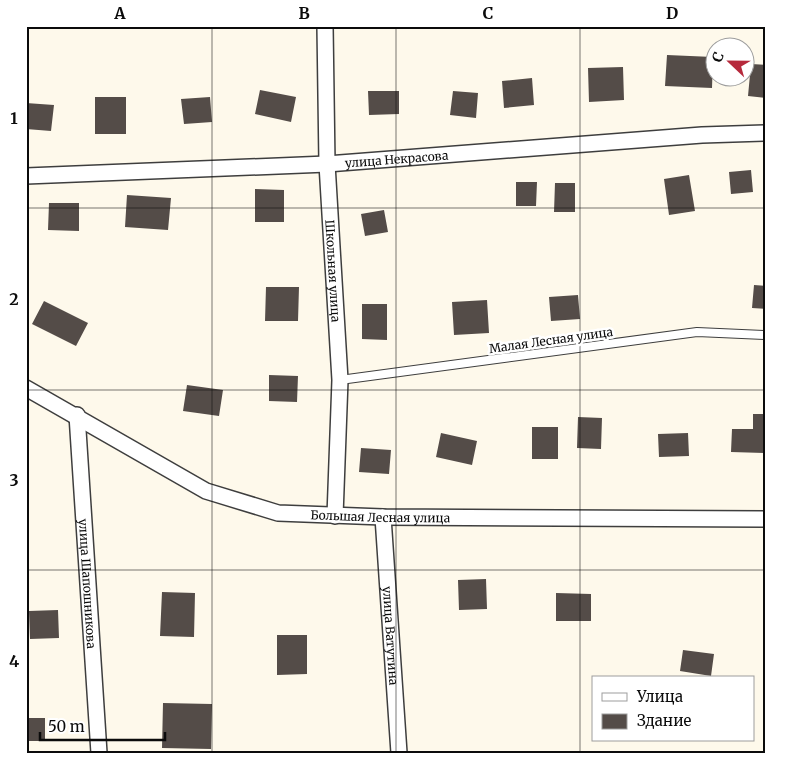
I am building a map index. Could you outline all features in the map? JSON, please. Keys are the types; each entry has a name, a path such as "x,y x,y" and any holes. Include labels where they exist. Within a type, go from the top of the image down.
{"street":[{"name":"Школьная улица","path":"325,26 327,164 340,380 335,516"},
{"name":"улица Некрасова","path":"26,176 327,164 702,135 766,133"},
{"name":"Большая Лесная улица","path":"26,388 77,415 206,491 278,513 383,517 766,519"},
{"name":"улица Шапошникова","path":"77,415 99,753"},
{"name":"улица Ватутина","path":"383,517 399,753"}],"lane":[{"name":"Малая Лесная улица","path":"340,380 698,332 766,335"}],"building":[{"path":"667,55 704,57 704,88 665,86"},
{"path":"754,64 766,65 766,98 748,96 749,88 754,88"},
{"path":"623,67 624,100 589,102 588,68"},
{"path":"532,78 534,105 504,108 502,81"},
{"path":"260,90 296,97 291,122 255,114"},
{"path":"368,91 399,91 399,114 369,115"},
{"path":"453,91 478,93 476,118 450,115"},
{"path":"95,97 126,97 126,134 95,134"},
{"path":"210,97 212,122 184,124 181,99"},
{"path":"26,103 54,105 51,131 26,129"},
{"path":"751,170 753,192 731,194 729,172"},
{"path":"689,175 695,211 669,215 664,179"},
{"path":"516,182 537,182 536,206 516,206"},
{"path":"555,183 575,183 575,212 554,212"},
{"path":"255,189 284,190 284,222 255,222"},
{"path":"127,195 171,198 168,230 125,227"},
{"path":"49,203 79,203 79,231 48,230"},
{"path":"384,210 388,232 365,236 361,214"},
{"path":"754,285 766,286 766,309 752,308"},
{"path":"266,287 299,287 298,321 265,321"},
{"path":"578,295 580,319 551,321 549,297"},
{"path":"487,300 489,333 454,335 452,302"},
{"path":"44,301 88,323 76,346 32,324"},
{"path":"362,304 387,304 387,340 362,339"},
{"path":"269,375 298,376 297,402 269,401"},
{"path":"187,385 223,390 219,416 183,411"},
{"path":"753,414 766,414 766,453 731,452 732,429 753,429"},
{"path":"578,417 602,418 601,449 577,448"},
{"path":"532,427 558,427 558,459 532,459"},
{"path":"441,433 477,441 472,465 436,457"},
{"path":"688,433 689,456 659,457 658,434"},
{"path":"361,448 391,450 389,474 359,472"},
{"path":"486,579 487,609 459,610 458,580"},
{"path":"162,592 195,593 194,637 160,636"},
{"path":"556,593 591,594 591,621 556,621"},
{"path":"58,610 59,638 30,639 29,611"},
{"path":"277,635 307,635 307,674 277,675"},
{"path":"683,650 714,654 711,676 680,671"},
{"path":"163,703 212,704 211,749 162,748"},
{"path":"26,718 45,718 45,741 26,741"}]}
